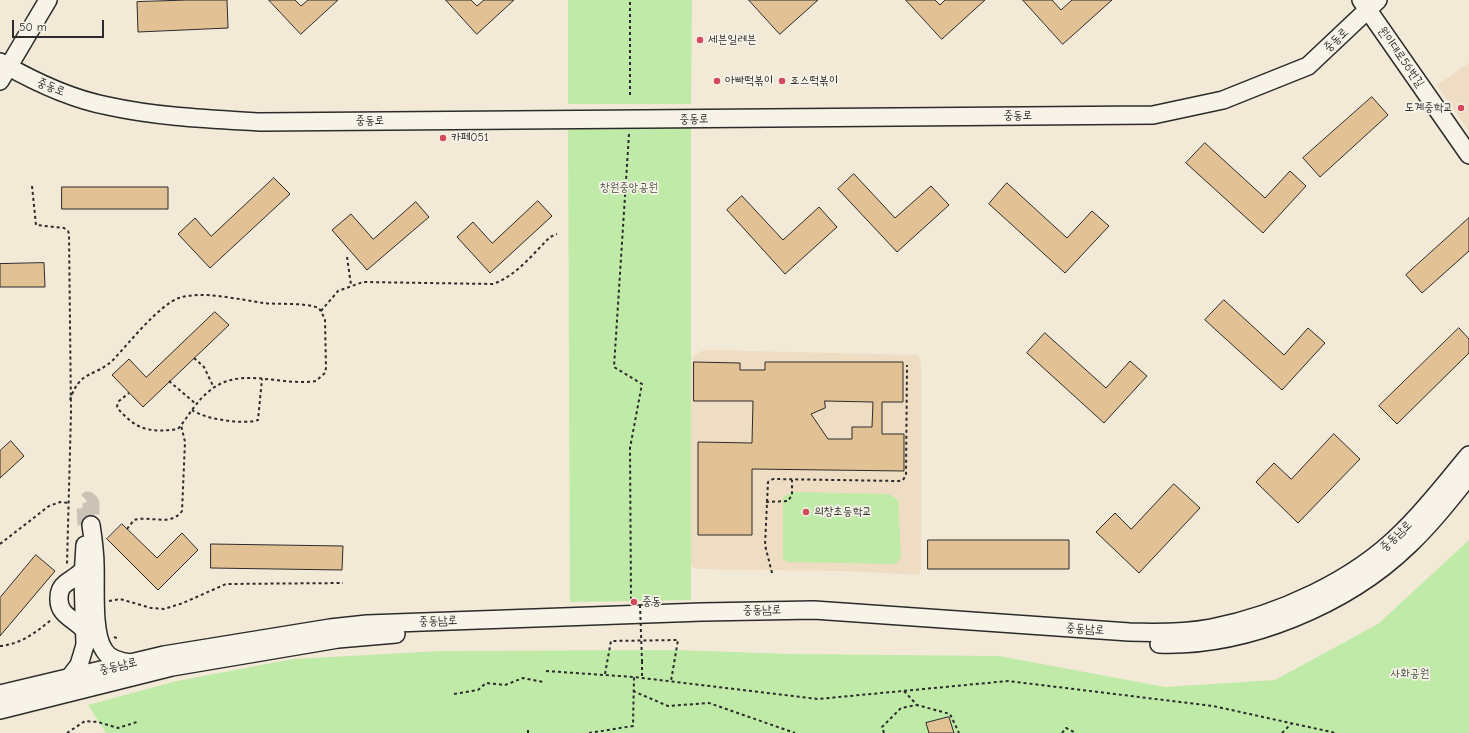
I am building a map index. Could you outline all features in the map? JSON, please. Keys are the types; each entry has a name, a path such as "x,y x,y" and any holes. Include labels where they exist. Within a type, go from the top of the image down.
{"street":[{"path":"3,70 48,0"},
{"name":"중동로","path":"3,70 26,76 72,95 108,106 185,117 260,122 1153,115 1223,100 1308,66 1369,4"},
{"name":"원이대로56번길","path":"1369,4 1469,155"},
{"name":"중동남로","path":"0,694 164,655 348,625 694,612 814,610 1156,633 1211,628 1264,614 1312,594 1356,568 1401,534 1469,455"},
{"name":"중동남로","path":"0,710 172,667 338,639 376,635 710,623 823,621 1138,643 1189,644 1219,640 1272,626 1320,606 1365,580 1409,545 1469,476"},
{"path":"69,678 83,657 85,645 83,570 88,525 95,564 97,629 100,644 107,655 122,662 131,663"},
{"path":"83,570 61,588 58,602 61,610 85,631"}],"path":[{"path":"630,0 630,95"},
{"path":"629,134 614,367 642,384 630,448 631,600"},
{"path":"32,186 36,225 64,228 69,234 70,400 69,503 66,570"},
{"path":"321,311 333,295 351,285 363,282 493,284 500,282 514,272 550,237 557,234"},
{"path":"346,257 351,285"},
{"path":"70,400 76,386 81,380 112,361 163,308 180,298 206,296 265,304 309,306 319,308 325,319 326,368 320,378 310,382 239,377 214,388 196,404 178,429 167,430 146,430 134,425 117,406 119,401 130,393"},
{"path":"194,358 204,367 214,388"},
{"path":"772,573 765,545 768,482 773,479 903,480 908,470 907,365"},
{"path":"192,410 208,418 246,422 258,420 262,379"},
{"path":"169,381 196,404"},
{"path":"127,529 134,520 169,519 179,515 182,511 185,442 181,426"},
{"path":"766,502 788,501 792,495 792,480"},
{"path":"0,544 49,506 60,502 69,503"},
{"path":"106,604 111,600 120,600 151,608 164,609 183,603 219,586 236,583 343,583"},
{"path":"640,605 642,678"},
{"path":"0,646 10,645 33,635 55,617"},
{"path":"110,633 119,639"},
{"path":"605,674 611,641 678,640 671,681"},
{"path":"546,671 634,676 818,699 1008,681 1213,706 1336,733"},
{"path":"589,733 633,726 634,676"},
{"path":"454,694 478,690 486,683 504,685 523,678 542,682"},
{"path":"633,691 668,706 710,703 795,733"},
{"path":"904,691 917,705"},
{"path":"884,733 882,727 901,708 917,705 950,714 959,733"},
{"path":"68,733 85,721 98,722 118,728 137,722"},
{"path":"1282,733 1292,724"},
{"path":"1062,733 1066,728 1076,733"}],"shaded area":[{"name":"도계중학교","path":"1469,63 1469,131 1437,85"},
{"name":"의창초등학교","path":"707,350 918,355 921,362 921,568 919,575 842,571 697,569 692,566 690,561 691,364 693,357 699,352"}],"green space":[{"path":"568,0 692,0 691,104 568,104"},
{"name":"창원중앙공원","path":"691,126 691,600 570,602 568,127"},
{"path":"793,492 889,494 898,500 901,557 896,564 787,562 783,558 783,497"},
{"name":"사화공원","path":"1469,540 1469,733 106,733 88,705 177,681 293,659 442,651 675,650 790,654 999,656 1165,687 1275,680 1378,624"}],"building":[{"path":"227,0 228,28 138,32 137,2"},
{"path":"269,0 295,0 301,6 308,0 338,0 301,34"},
{"path":"446,0 471,0 477,6 484,0 514,0 477,34"},
{"path":"749,0 818,0 780,34"},
{"path":"906,0 935,0 940,5 945,0 985,0 942,39"},
{"path":"1023,0 1052,0 1061,10 1072,0 1112,0 1063,44"},
{"path":"1372,97 1388,115 1320,177 1303,158"},
{"path":"1205,143 1265,198 1290,171 1306,186 1263,233 1186,163"},
{"path":"854,174 895,218 931,186 949,205 897,252 838,189"},
{"path":"274,178 290,194 210,268 178,234 195,218 211,236"},
{"path":"1007,183 1067,238 1092,211 1109,226 1065,273 989,204"},
{"path":"62,187 168,187 168,209 62,209"},
{"path":"742,196 783,240 819,207 837,227 785,274 727,210"},
{"path":"538,201 552,216 490,273 457,237 473,222 492,243"},
{"path":"416,202 429,217 367,270 332,230 351,214 373,239"},
{"path":"1469,218 1469,251 1422,293 1406,275"},
{"path":"44,263 45,287 0,287 0,264"},
{"path":"1224,300 1284,355 1308,328 1325,343 1282,390 1205,320"},
{"path":"215,312 229,325 143,407 112,375 129,359 146,377"},
{"path":"1459,328 1469,339 1469,353 1397,424 1379,406"},
{"path":"1045,333 1106,388 1130,361 1147,376 1104,423 1027,353"},
{"path":"694,362 740,363 740,370 765,370 765,362 903,362 903,402 882,402 882,434 904,434 904,471 752,469 752,535 698,535 698,442 752,443 753,401 694,401","holes":["825,401 873,402 872,427 852,427 852,439 828,439 811,414 825,408"]},
{"path":"1334,434 1360,459 1298,523 1256,482 1274,463 1291,479"},
{"path":"11,441 24,456 0,478 0,451"},
{"path":"1174,484 1200,508 1139,573 1096,532 1115,513 1131,529"},
{"path":"122,524 157,558 182,533 198,550 158,590 107,539"},
{"path":"928,540 1069,540 1069,569 928,569"},
{"path":"211,544 343,546 342,570 211,568"},
{"path":"36,555 55,571 0,636 0,598"},
{"path":"949,717 954,733 929,733 926,723"}],"tunnel":[{"path":"86,525 85,503 88,500 91,503 91,525"}],"place":[{"name":"세븐일레븐","path":"700,40"},
{"name":"아빠떡볶이","path":"717,81"},
{"name":"죠스떡볶이","path":"782,81"},
{"name":"도계중학교","path":"1461,108"},
{"name":"카페051","path":"443,138"},
{"name":"의창초등학교","path":"806,512"},
{"name":"중동","path":"634,602"}]}
